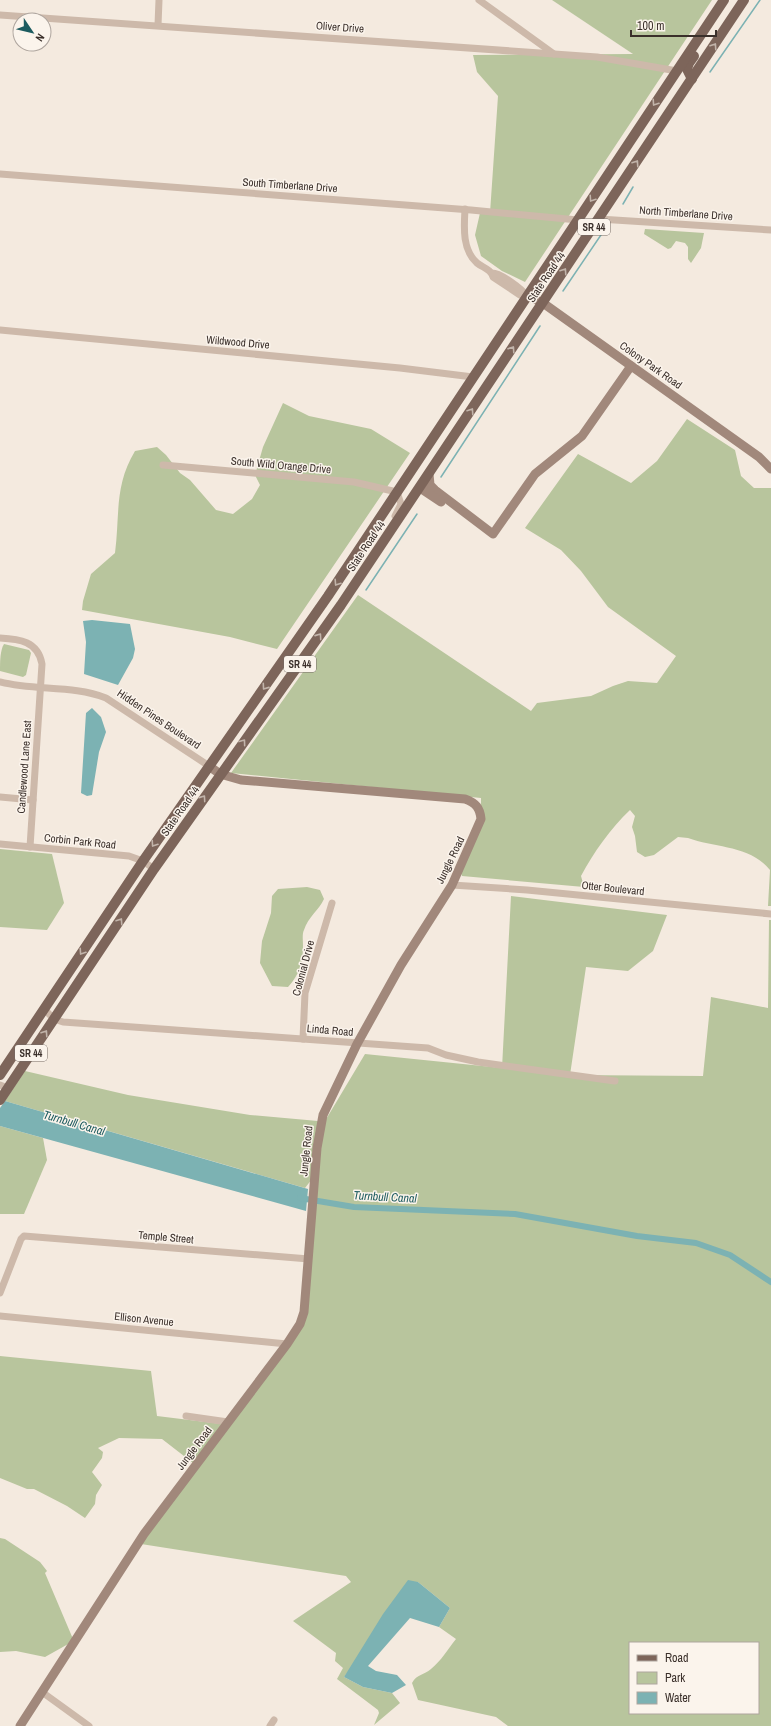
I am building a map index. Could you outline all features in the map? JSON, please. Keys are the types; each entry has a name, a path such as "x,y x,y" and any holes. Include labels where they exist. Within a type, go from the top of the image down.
{"main road":[{"name":"State Road 44","path":"0,1075 142,861 292,649 724,0"},
{"path":"692,79 687,69 689,63 731,0"},
{"name":"State Road 44","path":"0,1100 4,1087 54,1019 154,869 344,601 744,0"},
{"path":"645,150 644,141 680,88 680,78 677,70"},
{"path":"420,488 415,480 416,474 457,411 471,380"}],"street":[{"path":"158,25 159,0"},
{"path":"479,0 554,54"},
{"name":"Oliver Drive","path":"0,15 597,56 677,70"},
{"name":"South Timberlane Drive","path":"0,174 578,220"},
{"name":"Colony Park Road","path":"465,210 464,225 467,248 476,263 492,273 497,273 523,291 527,296 542,303 759,457 771,469"},
{"name":"North Timberlane Drive","path":"599,219 771,230"},
{"name":"Wildwood Drive","path":"0,330 400,368 471,380"},
{"path":"429,474 430,485 435,490 492,534 535,474 582,436 631,366"},
{"name":"Colony Park Road","path":"759,457 771,461"},
{"name":"South Wild Orange Drive","path":"163,465 354,482 397,492"},
{"path":"420,488 456,511 472,519"},
{"path":"344,601 369,556 401,504 397,492"},
{"name":"Candlewood Lane East","path":"0,638 21,639 29,642 36,649 42,664 30,847"},
{"name":"Hidden Pines Boulevard","path":"0,682 18,687 91,692 106,698 209,766"},
{"name":"Jungle Road","path":"20,1726 144,1534 287,1344 300,1324 304,1312 313,1214 317,1148 323,1115 357,1044 401,965 452,885 481,820 481,813 478,806 472,801 465,799 241,780 220,774 209,766"},
{"path":"0,797 33,800"},
{"name":"Corbin Park Road","path":"0,844 129,856 142,861 154,869"},
{"name":"Otter Boulevard","path":"452,885 535,891 771,914"},
{"name":"Colonial Drive","path":"303,1039 305,993 332,903"},
{"path":"44,1009 54,1019"},
{"name":"Linda Road","path":"54,1019 72,1024 428,1048 446,1055 478,1062 615,1081"},
{"name":"Temple Street","path":"0,1293 22,1237 24,1236 309,1259"},
{"name":"Ellison Avenue","path":"0,1316 287,1344"},
{"path":"186,1416 228,1422"},
{"path":"42,1692 89,1726"}],"green space":[{"path":"552,0 712,0 525,282 502,271 481,256 475,235 480,213 490,213 498,96 477,72 473,55 633,54"},
{"path":"645,229 704,233 701,248 691,263 688,259 688,247 685,243 676,241 671,248 668,249 644,234"},
{"path":"283,403 309,416 371,429 410,453 277,649 230,637 82,610 83,601 91,574 115,553 121,489 128,464 135,451 157,447 166,455 180,473 190,480 216,510 233,514 252,499 260,485 255,475 263,447"},
{"path":"687,419 735,450 741,476 754,488 771,488 771,906 768,906 770,870 762,862 753,856 732,848 678,837 654,855 645,857 637,852 632,827 635,816 630,810 609,833 586,867 581,876 584,887 462,876 461,873 481,807 481,798 231,773 358,595 531,711 537,703 591,696 628,681 657,683 676,656 608,607 581,571 561,550 525,528 578,454 631,483 657,461"},
{"path":"4,644 29,650 31,653 26,675 23,677 0,671 1,653"},
{"path":"0,849 52,854 64,903 47,930 0,927"},
{"path":"307,887 320,890 324,899 308,921 303,932 300,968 288,987 272,986 260,963 262,941 271,913 272,896 278,889"},
{"path":"511,896 667,915 653,951 628,971 586,967 570,1075 703,1076 711,997 768,1008 769,920 771,920 771,1726 508,1726 496,1717 418,1700 412,1683 418,1676 435,1666 456,1639 439,1627 450,1608 418,1582 344,1677 363,1687 392,1693 400,1703 374,1725 379,1713 378,1710 337,1679 343,1668 335,1661 336,1653 293,1621 351,1582 346,1576 141,1544 302,1326 320,1148 325,1121 365,1054 502,1068"},
{"path":"25,1071 128,1095 250,1115 318,1121 312,1179 305,1188 5,1101"},
{"path":"0,1126 43,1138 47,1160 24,1214 0,1214"},
{"path":"0,1356 151,1371 157,1416 222,1424 193,1463 162,1439 119,1438 98,1448 103,1452 102,1458 92,1472 102,1485 96,1495 95,1504 85,1518 67,1506 34,1489 27,1489 0,1478"},
{"path":"0,1538 5,1539 40,1562 47,1571 45,1573 73,1639 70,1643 45,1657 16,1651 0,1652"}],"water":[{"path":"92,620 130,624 135,649 133,658 118,685 84,674 86,642 83,621"},
{"path":"92,708 101,717 106,732 99,752 92,795 87,796 81,793 86,713"},
{"path":"5,1101 308,1189 306,1211 0,1126 0,1108"},
{"path":"408,1580 418,1582 450,1608 439,1627 410,1618 368,1666 376,1671 397,1675 406,1685 392,1693 363,1687 344,1677 383,1614"}],"waterway":[{"path":"710,72 760,0"},
{"path":"623,204 633,187"},
{"path":"563,291 605,229"},
{"path":"441,477 540,326"},
{"path":"366,590 417,514"},
{"name":"Turnbull Canal","path":"300,1198 354,1207 515,1214 637,1236 696,1243 730,1255 771,1282"}]}
